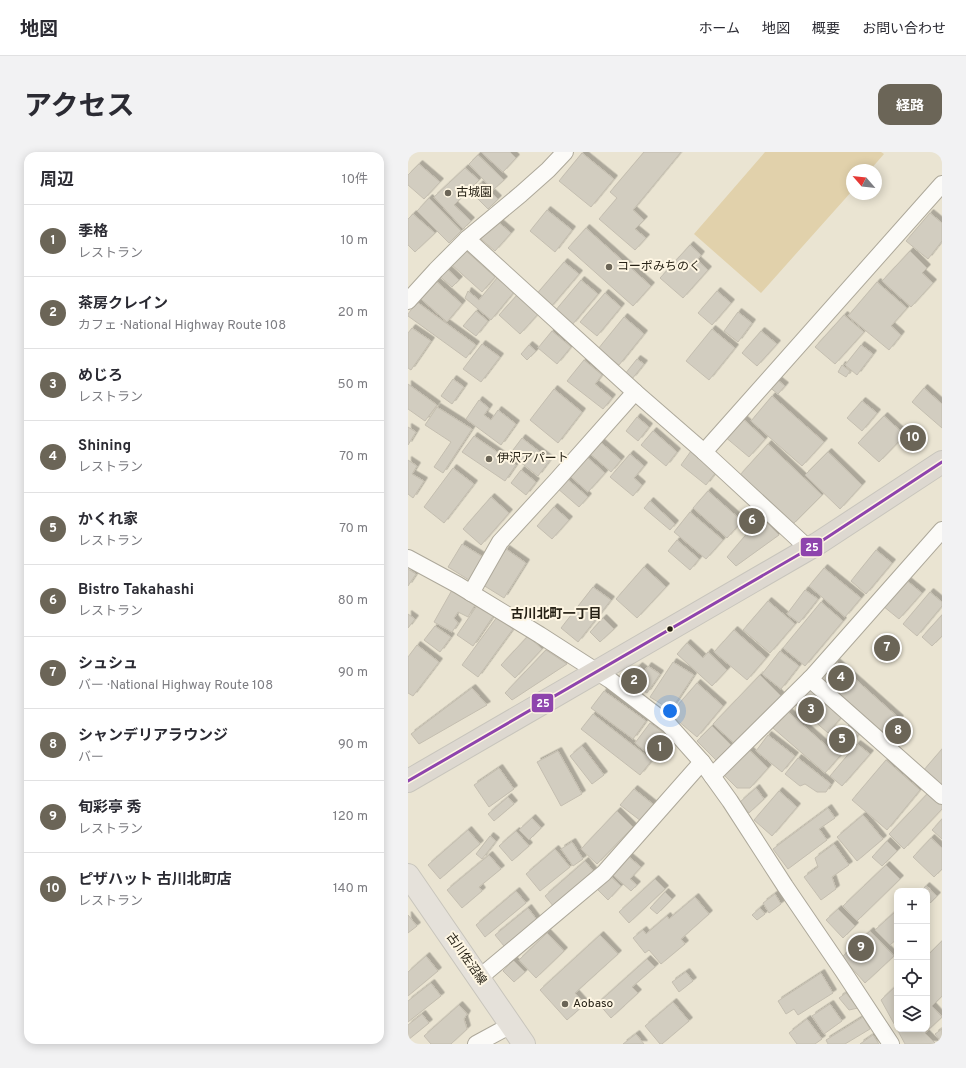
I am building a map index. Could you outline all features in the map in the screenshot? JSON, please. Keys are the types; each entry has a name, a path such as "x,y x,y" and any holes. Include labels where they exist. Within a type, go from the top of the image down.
{"highway":[{"path":"408,781 809,549 942,462"}],"main road":[{"name":"古川佐沼線","path":"408,875 524,1044"}],"street":[{"path":"411,292 467,240 548,170 565,152"},
{"path":"704,452 942,184"},
{"path":"467,240 635,392 704,452 809,549"},
{"path":"471,593 500,542 635,392"},
{"path":"712,776 810,678 942,530"},
{"path":"408,558 471,593 540,635 610,680 668,725 702,762 730,801 891,1044"},
{"path":"810,678 942,796"},
{"path":"479,978 604,873 702,762"},
{"path":"476,1044 511,1025"}],"shaded area":[{"path":"765,152 881,152 884,154 875,164 846,164 846,198 761,293 694,234"}],"building":[{"path":"481,152 510,152 516,158 503,172"},
{"path":"644,152 681,152 633,210 644,220 635,229 646,238 635,250 599,219 617,198 610,192"},
{"path":"582,153 614,179 591,207 559,181"},
{"path":"478,155 504,180 493,190 469,164"},
{"path":"419,164 440,182 424,199 408,185 408,175"},
{"path":"465,168 479,180 454,205 471,221 463,229 434,197"},
{"path":"481,183 498,199 488,209 471,192"},
{"path":"429,198 461,231 449,243 417,211"},
{"path":"547,210 572,230 555,252 530,231"},
{"path":"930,213 942,223 942,241 928,259 906,241"},
{"path":"413,214 435,233 415,252 408,245 408,219"},
{"path":"497,221 511,233 495,251 481,239"},
{"name":"コーポみちのく","path":"586,228 651,286 633,306 568,248"},
{"path":"690,245 701,255 697,260 708,270 683,298 660,278"},
{"path":"465,250 495,277 482,292 452,265"},
{"path":"910,251 927,268 922,273 933,283 911,307 882,281"},
{"path":"564,262 579,274 550,308 535,296"},
{"path":"444,266 459,280 452,287 437,274"},
{"path":"497,278 514,292 491,320 465,298 468,291 479,300"},
{"path":"581,280 598,294 572,325 555,311"},
{"path":"436,281 462,304 447,322 421,299"},
{"path":"877,282 907,308 891,326 901,335 889,350 848,316"},
{"path":"717,291 731,303 712,325 698,313"},
{"path":"605,293 621,307 597,336 580,322"},
{"path":"518,294 539,313 520,334 499,315"},
{"path":"417,302 476,345 466,358 408,316"},
{"path":"476,311 488,321 476,336 463,326"},
{"path":"738,312 752,323 738,342 724,331"},
{"path":"844,315 864,332 835,364 815,347"},
{"path":"624,317 644,334 619,365 598,349"},
{"path":"412,328 431,341 411,370 408,368 408,333"},
{"path":"712,329 735,348 709,380 686,361"},
{"path":"552,331 571,347 557,364 538,348"},
{"path":"761,331 777,344 757,366 742,353"},
{"path":"482,344 500,357 481,382 463,369"},
{"path":"529,345 536,351 527,360 521,354"},
{"path":"861,345 873,354 857,375 845,365"},
{"path":"637,359 644,364 632,379 625,374"},
{"path":"584,360 602,375 595,384 612,398 603,409 567,381"},
{"path":"842,365 850,371 846,377 838,372"},
{"path":"775,378 785,386 778,394 768,386"},
{"path":"453,379 464,387 452,404 441,396"},
{"path":"408,384 437,405 425,421 408,409"},
{"path":"924,388 942,404 942,428 912,402"},
{"path":"554,389 582,412 558,443 530,420"},
{"path":"772,396 824,442 802,466 751,421"},
{"path":"479,400 489,408 484,415 491,420 498,410 516,424 501,445 466,419"},
{"path":"862,401 877,413 862,431 847,418"},
{"path":"437,407 472,429 443,473 434,467 451,442 425,425"},
{"path":"884,416 905,435 879,462 858,443"},
{"path":"637,417 649,427 638,441 626,431"},
{"path":"741,417 765,439 749,457 724,436"},
{"path":"408,427 416,432 408,445"},
{"path":"653,431 677,452 666,466 641,445"},
{"name":"伊沢アパート","path":"474,436 516,465 505,481 462,452"},
{"path":"522,438 550,460 538,476 510,454"},
{"path":"598,440 621,460 611,472 588,452"},
{"path":"768,444 822,495 792,525 739,476"},
{"path":"691,451 716,472 706,485 681,465"},
{"path":"828,452 862,485 840,509 805,475"},
{"path":"630,454 644,466 634,478 642,485 633,496 610,477"},
{"path":"587,457 605,473 588,492 570,476"},
{"path":"408,460 417,466 412,474 424,481 413,498 408,494"},
{"path":"453,468 474,484 444,523 424,507"},
{"path":"521,470 536,482 526,495 511,483"},
{"path":"566,478 588,497 579,507 557,488"},
{"path":"708,491 742,521 727,538 693,508"},
{"path":"491,497 509,513 481,545 463,529"},
{"path":"650,501 675,524 670,530 644,508"},
{"path":"554,507 569,520 552,539 537,526"},
{"path":"690,512 723,540 706,559 674,532"},
{"path":"761,517 779,535 736,566 727,557"},
{"path":"677,540 699,559 690,570 668,551"},
{"path":"462,544 483,557 469,580 448,567"},
{"path":"506,549 526,563 504,598 483,585"},
{"path":"876,550 892,563 866,594 851,581"},
{"path":"644,567 666,587 637,618 616,599"},
{"path":"824,568 861,598 845,617 809,586"},
{"path":"408,569 416,574 408,586"},
{"path":"906,580 922,593 899,619 883,606"},
{"path":"593,587 611,600 578,642 561,628"},
{"path":"452,590 476,603 468,617 458,612 454,618 458,623 452,632 434,622"},
{"path":"805,590 818,599 799,623 787,614"},
{"path":"930,592 942,602 942,606 917,636 903,624"},
{"path":"768,601 795,624 770,653 743,630"},
{"path":"821,602 843,621 805,666 783,648"},
{"path":"478,604 494,615 473,646 457,635"},
{"path":"408,614 415,619 408,628"},
{"path":"942,615 942,636 932,646 922,637"},
{"path":"497,617 513,629 478,677 462,665"},
{"path":"603,618 614,629 600,642 590,632"},
{"path":"435,626 451,637 440,652 424,640"},
{"path":"734,630 766,658 747,680 714,652"},
{"path":"528,636 542,649 515,678 501,665"},
{"path":"687,643 703,658 708,652 727,670 712,686 677,654"},
{"path":"417,645 439,662 413,696 408,693 408,657"},
{"path":"546,650 567,664 512,700 505,693"},
{"path":"780,651 799,666 781,689 762,674"},
{"path":"673,662 694,675 671,710 650,697"},
{"path":"836,662 900,719 886,735 822,678"},
{"path":"639,666 644,670 632,682 627,677"},
{"path":"648,666 660,674 647,693 635,685"},
{"path":"760,675 781,696 735,744 713,724"},
{"path":"697,683 723,706 697,737 670,714"},
{"path":"810,687 843,715 828,733 795,704"},
{"path":"472,688 487,705 419,744 411,734"},
{"path":"604,691 646,721 633,739 591,708"},
{"path":"787,711 829,748 850,724 860,733 825,773 773,728"},
{"path":"593,714 652,760 640,775 581,729"},
{"path":"650,723 665,734 649,754 635,743"},
{"path":"712,726 731,745 716,760 697,741"},
{"path":"768,735 795,756 782,772 756,751"},
{"path":"857,744 870,754 842,786 830,776"},
{"path":"582,746 604,775 592,784 570,756"},
{"path":"748,749 768,768 750,788 737,788 724,775"},
{"path":"942,749 942,783 940,786 923,771"},
{"path":"558,751 582,794 561,806 537,762"},
{"path":"798,758 831,784 826,792 817,792 805,784 800,786 785,774"},
{"path":"886,760 920,790 887,830 852,800"},
{"path":"499,768 514,789 489,807 474,785"},
{"path":"756,788 764,799 749,813 740,802"},
{"path":"634,789 654,805 641,821 620,805"},
{"path":"931,790 942,801 942,809 904,849 889,834"},
{"path":"779,791 797,807 772,836 754,820"},
{"path":"508,797 514,804 494,821 488,814"},
{"path":"828,808 835,818 819,829 827,840 788,869 773,849"},
{"path":"617,811 633,827 597,864 581,849"},
{"path":"863,815 883,839 857,861 837,837"},
{"path":"532,818 541,828 529,840 519,830"},
{"path":"942,819 942,839 932,830"},
{"path":"468,830 480,844 440,879 428,865"},
{"path":"516,831 529,846 512,861 499,846"},
{"path":"490,836 496,841 482,859 476,854"},
{"path":"931,838 942,848 942,869 934,877 913,857"},
{"path":"887,841 897,851 882,866 872,857"},
{"path":"572,842 583,859 573,866 561,849"},
{"path":"834,844 849,865 832,877 836,889 821,900 804,877 818,867 815,858"},
{"path":"555,849 570,867 540,891 526,874"},
{"path":"489,855 501,869 479,887 482,891 462,908 447,890"},
{"path":"629,857 641,867 630,879 637,885 631,891 613,875"},
{"path":"585,861 594,872 554,907 545,896"},
{"path":"886,865 900,879 857,921 843,906"},
{"path":"610,876 621,886 608,900 597,889"},
{"path":"655,879 665,889 629,923 619,912"},
{"path":"930,890 937,896 930,903"},
{"path":"516,891 526,903 485,937 476,925"},
{"path":"665,892 672,899 657,914 650,908"},
{"path":"775,894 781,904 769,913 763,903"},
{"path":"695,897 709,914 681,939 685,944 661,964 649,950 645,953 633,938 643,930 646,934 667,916 669,919"},
{"path":"528,908 537,920 504,946 495,935"},
{"path":"760,908 765,914 757,920 752,915"},
{"path":"838,909 855,926 843,938 826,920"},
{"path":"894,913 894,942 890,945 875,930"},
{"path":"408,915 417,926 408,933"},
{"path":"870,931 894,956 865,983 842,957"},
{"path":"547,933 564,951 536,978 519,960"},
{"path":"600,935 618,954 575,993 585,1004 567,1020 540,990"},
{"path":"942,941 942,996 932,1006 942,1017 930,1028 930,960 930,953"},
{"path":"426,956 438,971 408,996 408,972"},
{"path":"647,959 655,967 632,987 638,993 611,1018 598,1003"},
{"path":"513,960 525,972 514,982 503,971"},
{"path":"686,972 693,981 679,992 672,982"},
{"path":"821,973 833,993 798,1015 794,1009 786,1014 778,1001"},
{"path":"431,983 441,996 408,1022 408,1001"},
{"path":"894,988 894,1024 881,1000"},
{"path":"846,993 858,1008 849,1010 839,998"},
{"path":"673,1002 689,1021 662,1044 660,1044 645,1026"},
{"path":"830,1004 842,1021 824,1034 812,1016"},
{"path":"459,1005 467,1014 464,1019 467,1029 451,1044 431,1044 424,1036"},
{"path":"422,1014 429,1023 408,1040 408,1025"},
{"path":"863,1017 870,1029 845,1044 828,1044 826,1040"},
{"path":"807,1019 822,1039 815,1044 797,1044 789,1033"},
{"path":"942,1029 942,1043 935,1034"},
{"path":"899,1032 926,1032 925,1033 936,1044 905,1044"},
{"path":"636,1034 644,1044 623,1044"},
{"path":"873,1035 879,1044 860,1044"}],"transit line":[{"name":"25","path":"408,781 817,544 942,462"}],"place":[{"name":"古城園","path":"448,193"},
{"name":"コーポみちのく","path":"609,267"},
{"name":"ピザハット 古川北町店","path":"913,438"},
{"name":"伊沢アパート","path":"489,459"},
{"name":"Bistro Takahashi","path":"752,521"},
{"name":"シュシュ","path":"887,648"},
{"name":"Shining","path":"841,678"},
{"name":"茶房クレイン","path":"634,681"},
{"name":"めじろ","path":"811,710"},
{"name":"シャンデリアラウンジ","path":"898,731"},
{"name":"かくれ家","path":"842,740"},
{"name":"季格","path":"660,748"},
{"name":"旬彩亭 秀","path":"861,948"},
{"name":"Aobaso","path":"565,1004"}],"district":[{"name":"古川北町一丁目","path":"556,615"}]}
